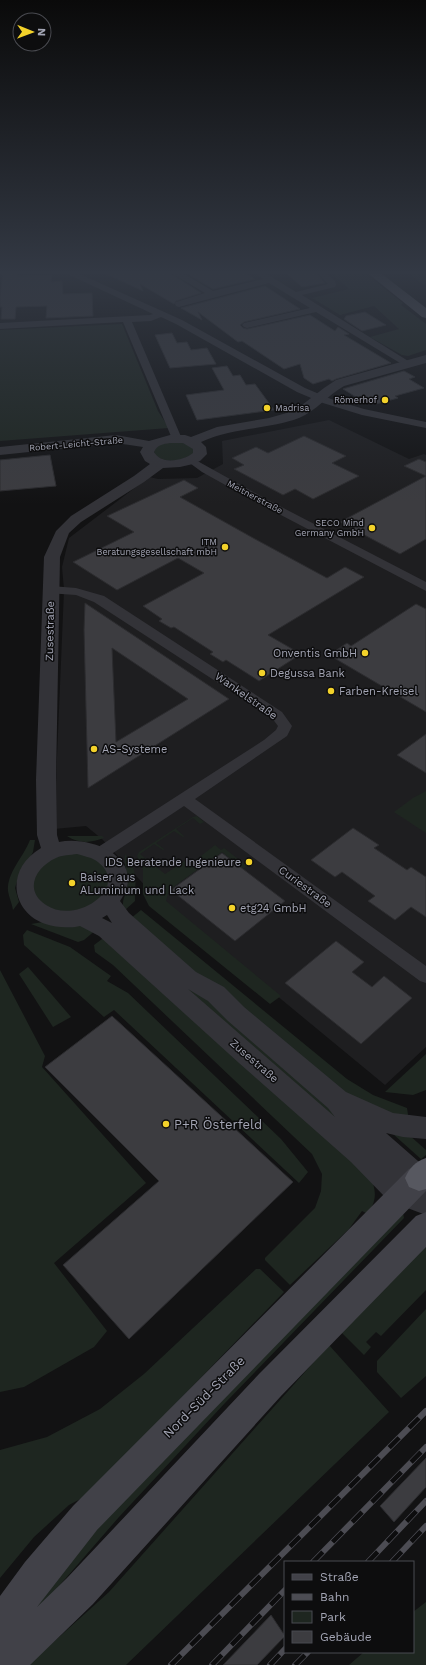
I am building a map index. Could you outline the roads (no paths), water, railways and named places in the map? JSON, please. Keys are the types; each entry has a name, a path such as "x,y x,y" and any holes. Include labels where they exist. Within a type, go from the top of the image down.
{"main road":[{"name":"Nord-Süd-Straße","path":"0,1627 38,1575 85,1518 420,1186"},
{"path":"3,1665 80,1591 270,1385 426,1226"}],"street":[{"path":"138,349 177,439"},
{"path":"228,349 301,390 319,397 362,412 426,425"},
{"path":"382,349 408,364"},
{"path":"191,442 217,430 284,418 307,408 330,388 340,383 426,358"},
{"name":"Robert-Leicht-Straße","path":"0,451 116,439 130,440 151,445 162,440 177,439 191,442"},
{"path":"151,445 147,452 150,458 160,463 177,464 192,461 197,458 200,451 199,447 191,442"},
{"name":"Meitnerstraße","path":"192,461 234,486 426,587"},
{"name":"Zusestraße","path":"52,851 47,835 46,780 52,557 56,544 63,531 76,519 139,479 160,463"},
{"name":"Wankelstraße","path":"51,590 71,590 89,594 99,599 277,715 285,726 282,733 101,853"},
{"name":"Curiestraße","path":"184,798 426,976"},
{"path":"77,847 90,849 101,853 111,860 117,870 119,881 117,892 110,902 98,912 83,918 68,920 54,918 42,914 33,908 25,898 22,887 24,876 30,866 40,858 52,851 77,847"},
{"path":"110,902 122,919 188,978 216,994 236,1014 337,1100 350,1117 420,1186"},
{"name":"Zusestraße","path":"83,918 107,930 247,1056 354,1149 394,1188 420,1186"},
{"path":"337,1100 392,1125 407,1128 426,1128"}],"railway":[{"path":"171,1665 426,1411"},
{"path":"314,1561 426,1447"},
{"path":"369,1561 426,1501"},
{"path":"393,1561 426,1526"},
{"path":"212,1665 284,1591"},
{"path":"270,1665 284,1650"},
{"path":"295,1665 307,1653"}],"place":[{"name":"Römerhof","path":"385,400"},
{"name":"Madrisa","path":"267,408"},
{"name":"SECO Mind Germany GmbH","path":"372,528"},
{"name":"ITM Beratungsgesellschaft mbH","path":"225,547"},
{"name":"Onventis GmbH","path":"365,653"},
{"name":"Degussa Bank","path":"262,673"},
{"name":"Farben-Kreisel","path":"331,691"},
{"name":"AS-Systeme","path":"94,749"},
{"name":"IDS Beratende Ingenieure","path":"249,862"},
{"name":"Baiser aus ALuminium und Lack","path":"72,883"},
{"name":"etg24 GmbH","path":"232,908"},
{"name":"P+R Österfeld","path":"166,1124"}]}
